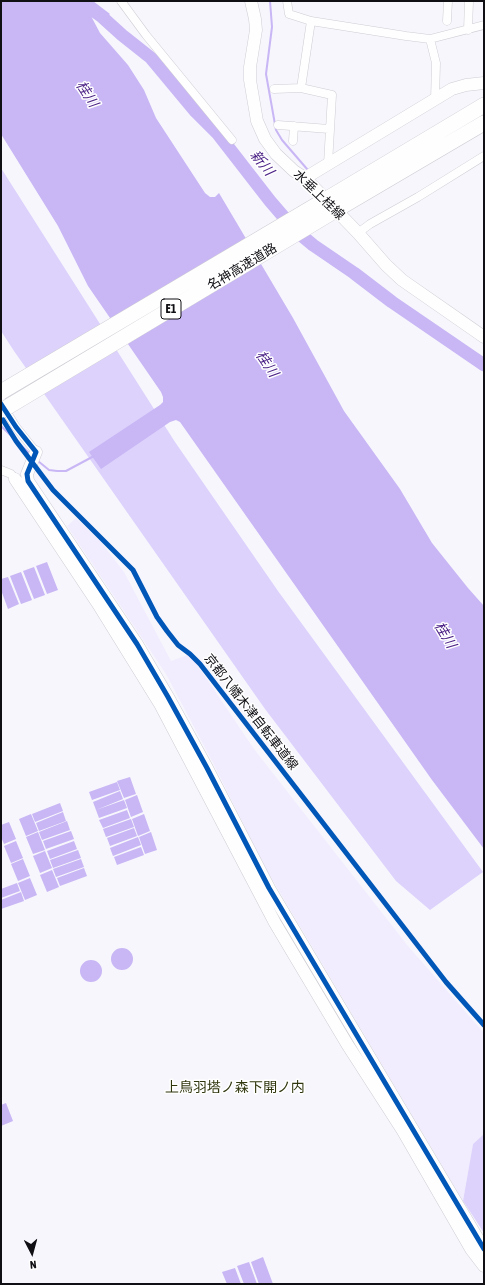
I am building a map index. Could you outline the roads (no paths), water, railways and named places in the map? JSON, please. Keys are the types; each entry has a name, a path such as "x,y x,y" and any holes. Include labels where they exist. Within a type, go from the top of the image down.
{"highway":[{"name":"名神高速道路","path":"1,392 484,105"},
{"name":"名神高速道路","path":"1,411 479,126"}],"street":[{"path":"121,1 146,35 232,140"},
{"name":"水垂上桂線","path":"251,1 256,30 250,67 250,80 257,121 265,139 276,154 294,171 305,178 358,233 386,265 402,280 484,337"},
{"path":"287,1 289,14 311,21 369,31 430,39 484,25"},
{"path":"447,21 448,1"},
{"path":"468,30 469,1"},
{"path":"301,88 311,21"},
{"path":"430,39 436,63 435,100"},
{"path":"305,178 452,90 466,85 484,83"},
{"path":"274,89 301,88 332,95 328,164"},
{"path":"278,125 329,129"},
{"path":"293,141 294,126"},
{"path":"358,233 370,224 418,197 484,156"},
{"path":"1,404 16,427 36,452 27,474 28,481 137,644 168,696 202,771 275,923 347,1044 403,1131 471,1249 484,1266"},
{"path":"1,470 11,474 15,478 100,607 202,771 269,888 484,1249"}],"water":[{"name":"桂川","path":"1,1 93,1 110,14 101,22 95,15 91,16 100,33 128,65 144,90 156,118 205,193 210,197 215,197 219,193 293,318 344,411 400,489 432,543 484,606 484,849 432,780 180,422 176,420 170,422 101,469 89,452 160,405 163,402 163,397 88,286 58,226 1,134"},
{"path":"47,562 58,590 47,594 36,566"},
{"path":"34,567 45,595 34,599 23,571"},
{"path":"21,572 32,600 21,604 10,576"},
{"path":"8,577 19,604 8,609 1,590 1,579"},
{"path":"130,777 136,794 124,798 117,781"},
{"path":"117,782 120,790 92,800 89,792"},
{"path":"120,791 123,799 96,810 93,802"},
{"path":"137,795 143,812 131,817 125,800"},
{"path":"124,800 127,808 99,818 96,810"},
{"path":"60,803 63,811 35,822 32,814"},
{"path":"127,810 130,818 103,828 99,820"},
{"path":"63,812 66,821 39,831 36,823"},
{"path":"31,814 38,831 26,836 19,819"},
{"path":"144,814 150,831 138,836 132,819"},
{"path":"131,819 134,827 106,837 103,829"},
{"path":"67,821 70,830 42,840 39,832"},
{"path":"9,822 16,839 4,844 1,837 1,825"},
{"path":"134,828 137,836 110,846 107,838"},
{"path":"71,831 74,839 46,849 43,841"},
{"path":"38,832 45,850 33,854 26,837"},
{"path":"151,832 157,850 145,854 139,837"},
{"path":"138,837 141,845 113,856 110,848"},
{"path":"16,841 23,858 11,863 4,846"},
{"path":"74,841 77,849 50,859 47,851"},
{"path":"141,847 144,855 117,865 114,857"},
{"path":"78,850 81,858 53,868 50,860"},
{"path":"45,851 52,868 40,873 33,856"},
{"path":"23,859 30,876 18,881 11,864"},
{"path":"81,859 84,867 56,877 53,869"},
{"path":"84,868 87,876 60,886 57,878"},
{"path":"52,870 59,887 47,892 40,875"},
{"path":"30,878 37,895 25,900 18,883"},
{"path":"17,883 20,891 1,898 1,889"},
{"path":"21,892 24,901 1,909 1,900"},
{"path":"122,948 130,951 133,959 130,967 122,970 114,967 111,959 114,951"},
{"path":"91,960 99,963 102,971 99,979 91,982 83,979 80,971 83,963"},
{"path":"6,1103 13,1121 1,1126 1,1105"},
{"path":"263,1257 273,1284 259,1284 251,1262"},
{"path":"249,1262 257,1284 244,1284 237,1266"},
{"path":"235,1268 241,1284 227,1284 222,1272"}],"waterway":[{"path":"270,1 272,27 266,74 276,130 282,140 307,169"},
{"name":"新川","path":"89,11 94,11 101,16 151,58 196,112 218,134 270,201 295,230 313,245 354,273 392,302 484,365"},
{"path":"1,426 30,454"},
{"path":"38,461 49,470 66,471 94,456"}],"district":[{"name":"上鳥羽塔ノ森下開ノ内","path":"235,1088"}]}
